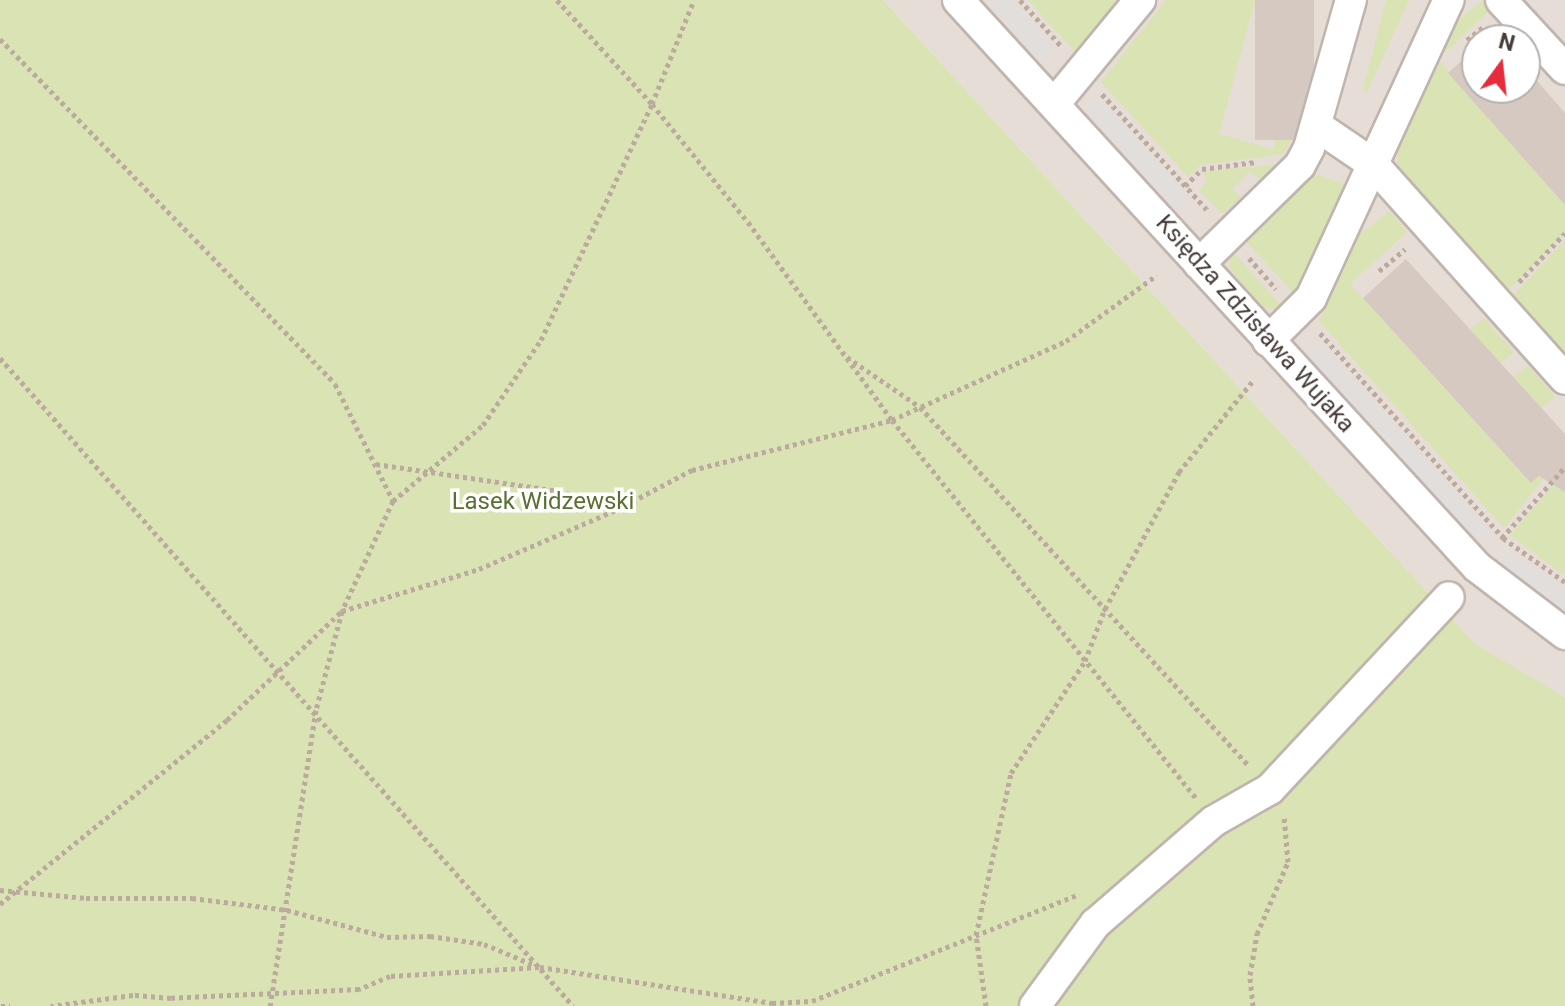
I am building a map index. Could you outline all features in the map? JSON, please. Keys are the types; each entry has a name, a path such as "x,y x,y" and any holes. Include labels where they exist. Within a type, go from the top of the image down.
{"street":[{"name":"Księdza Zdzisława Wujaka","path":"958,0 1477,567 1565,634"},
{"path":"1055,103 1140,0"},
{"path":"1199,264 1300,165 1317,126 1351,0"},
{"path":"1268,341 1311,298 1449,0"},
{"path":"1501,0 1565,69"},
{"path":"1317,126 1373,164 1565,379"},
{"path":"1035,1006 1095,924 1214,821 1270,789 1449,597"}],"path":[{"path":"557,0 652,104 748,222 892,420 1214,821"},
{"path":"270,1006 316,710 342,611 393,501 429,474 483,425 541,340 652,104 694,0"},
{"path":"1020,0 1053,38"},
{"path":"0,39 335,384 393,501"},
{"path":"1185,186 1202,169 1282,159 1300,165"},
{"path":"1497,306 1565,233"},
{"path":"1379,271 1408,246"},
{"path":"0,904 25,889 282,672 342,611 479,569 618,509 692,470 892,420 1066,341 1157,275"},
{"path":"843,354 920,407 1270,789 1286,818 1288,862 1257,934 1250,975 1253,1006"},
{"path":"0,358 316,710 573,1006"},
{"path":"986,1006 976,935 1011,773 1085,661 1105,609 1179,472 1252,382"},
{"path":"375,464 559,491 618,509"},
{"path":"1477,567 1565,467"},
{"path":"0,890 25,889 86,898 192,898 287,910 387,937 430,936 484,944 539,967"},
{"path":"51,1006 133,995 271,994 359,989 390,976 539,967 772,1003 812,1001 1090,889"},
{"path":"1,1006 10,1006"}],"shaded area":[{"path":"883,0 1565,0 1565,697 1474,643"},
{"path":"985,0 1013,0 1054,46 1044,65"},
{"path":"1103,101 1188,194 1180,214 1084,108"},
{"path":"1321,342 1490,530 1473,545 1304,357"},
{"path":"1509,550 1565,588 1565,612 1497,563"}],"green space":[{"name":"Lasek Widzewski","path":"0,0 883,0 1474,643 1565,697 1565,1006 0,1006"},
{"path":"1028,0 1125,0 1080,57"},
{"path":"1166,0 1255,0 1219,134 1273,149 1284,109 1304,114 1284,154 1200,165 1188,177 1101,82"},
{"path":"1386,0 1409,0 1367,92 1363,90"},
{"path":"1482,0 1490,10 1475,24 1461,24 1461,37 1438,59 1455,24"},
{"path":"1438,59 1461,85 1461,104 1477,104 1565,205 1565,232 1504,295 1412,192 1417,189 1399,168 1397,152"},
{"path":"1276,164 1260,179 1250,171 1232,189 1241,197 1222,214 1199,190 1207,181 1203,172"},
{"path":"1310,172 1349,186 1298,298 1244,239"},
{"path":"1390,211 1407,232 1350,284 1531,483 1565,452 1504,528 1319,321 1360,234"},
{"path":"1565,240 1565,364 1510,299"},
{"path":"1232,251 1285,310 1263,308 1229,267"},
{"path":"1484,318 1514,352 1500,364 1470,330"},
{"path":"1527,365 1555,396 1542,408 1514,377"},
{"path":"1565,472 1565,576 1510,535"}],"building":[{"path":"1255,0 1314,0 1314,140 1255,140"},
{"path":"1461,61 1461,88 1448,73"},
{"path":"1541,85 1565,113 1565,205 1475,104 1541,104"},
{"path":"1406,259 1565,434 1565,492 1539,476 1531,483 1363,298"}]}
